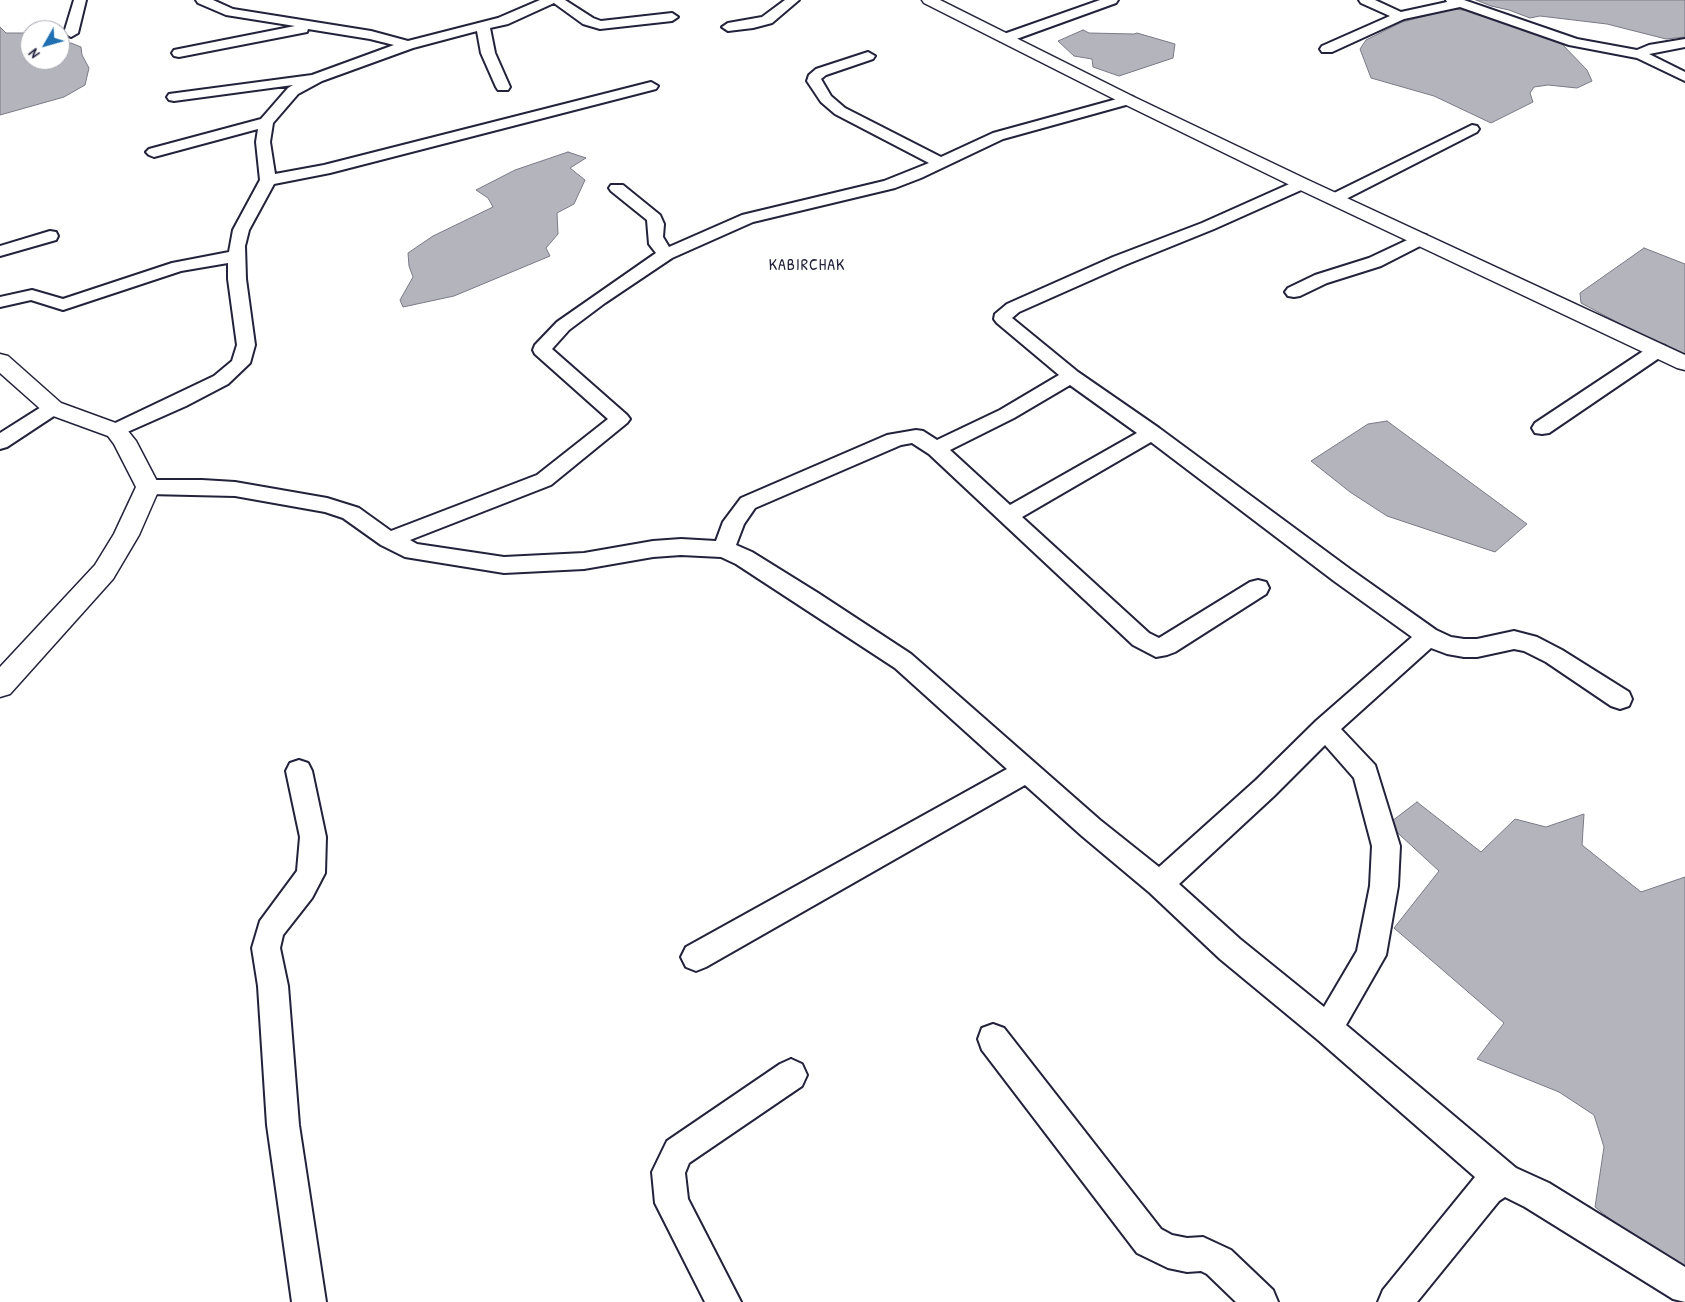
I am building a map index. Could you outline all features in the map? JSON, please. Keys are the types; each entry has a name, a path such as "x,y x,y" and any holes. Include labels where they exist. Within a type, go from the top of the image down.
{"main road":[{"path":"930,0 1128,100 1302,184 1685,363"},
{"path":"0,361 53,408 116,431 124,441 148,487 126,535 104,572 0,686"}],"street":[{"path":"71,33 80,0"},
{"path":"202,0 230,12 371,35 408,45"},
{"path":"116,431 221,380 241,363 246,345 237,279 237,246 241,230 268,180 264,142 266,122 293,90 317,78 408,45 483,26 521,14 551,0"},
{"path":"557,0 588,21 600,25 672,17"},
{"path":"728,27 767,20 793,0"},
{"path":"1006,38 1112,0"},
{"path":"1365,0 1400,16"},
{"path":"1326,49 1400,16 1456,1 1574,42 1641,55 1685,77"},
{"path":"179,53 316,26"},
{"path":"483,26 488,53 503,87"},
{"path":"1641,55 1649,49 1685,43"},
{"path":"868,56 821,72 814,78 814,81 826,99 840,111 941,162"},
{"path":"174,97 317,78"},
{"path":"268,180 325,170 651,86"},
{"path":"389,540 544,480 620,419 542,350 544,345 563,326 625,280 666,254 748,218 889,186 998,136 1128,100"},
{"path":"154,152 266,122"},
{"path":"1334,199 1472,129"},
{"path":"1302,184 1208,226 1110,265 1013,308 1004,314 1003,318 1013,329 1071,376 1152,433 1342,575 1428,636 1447,645 1464,648 1477,648 1514,640 1529,643 1554,656 1620,699"},
{"path":"617,188 654,218 657,244 666,254"},
{"path":"0,251 50,236"},
{"path":"1294,292 1321,279 1374,262 1420,239"},
{"path":"0,302 32,295 63,305 178,267 237,256"},
{"path":"1542,428 1658,350"},
{"path":"936,449 1007,414 1071,376"},
{"path":"0,442 53,408"},
{"path":"1009,515 1152,433"},
{"path":"724,549 734,522 748,503 900,438 916,436 936,449 1141,639 1156,648 1167,646 1258,588"},
{"path":"148,487 235,489 327,505 351,513 389,540 413,551 504,565 584,561 653,549 681,547 724,549 744,558 903,661 1028,770 1091,828 1160,884 1230,949 1329,1030 1504,1180 1537,1195 1685,1287"},
{"path":"1160,884 1265,788 1325,728 1428,636"},
{"path":"1325,728 1366,774 1386,846 1384,886 1371,955 1338,1008 1329,1030"},
{"path":"299,770 313,837 311,873 302,890 270,930 266,948 273,986 283,1125 309,1302"},
{"path":"696,957 1028,770"},
{"path":"993,1039 1149,1241 1168,1251 1187,1255 1203,1254 1219,1262 1261,1302"},
{"path":"724,1302 672,1203 668,1172 678,1152 791,1075"},
{"path":"1395,1302 1487,1189 1504,1180"}],"shaded area":[{"path":"1476,0 1685,0 1685,37 1666,39 1607,24 1540,16 1530,18"},
{"path":"1453,9 1472,11 1561,43 1587,70 1592,81 1577,88 1548,85 1534,87 1530,93 1533,102 1491,123 1434,96 1371,78 1360,49 1366,40 1402,22"},
{"path":"0,27 6,33 20,33 20,70 70,70 70,43 81,47 82,55 89,68 85,85 64,97 0,115"},
{"path":"1083,30 1089,33 1137,33 1175,44 1173,58 1119,76 1093,67 1092,59 1074,56 1058,41"},
{"path":"568,152 586,158 570,168 585,180 574,204 557,213 558,234 546,248 550,256 454,296 403,307 400,300 413,277 409,266 408,253 433,236 493,207 488,198 476,190 515,170"},
{"path":"1644,248 1685,264 1685,356 1649,345 1630,329 1581,303 1580,293"},
{"path":"1387,421 1527,524 1495,552 1387,516 1350,492 1311,461 1368,424"},
{"path":"1417,802 1481,852 1515,819 1546,827 1584,814 1582,845 1641,892 1685,877 1685,1279 1595,1207 1604,1147 1594,1115 1559,1092 1477,1059 1504,1023 1394,928 1439,871 1388,824"}],"district":[{"name":"KABIRCHAK","path":"807,266"}]}
